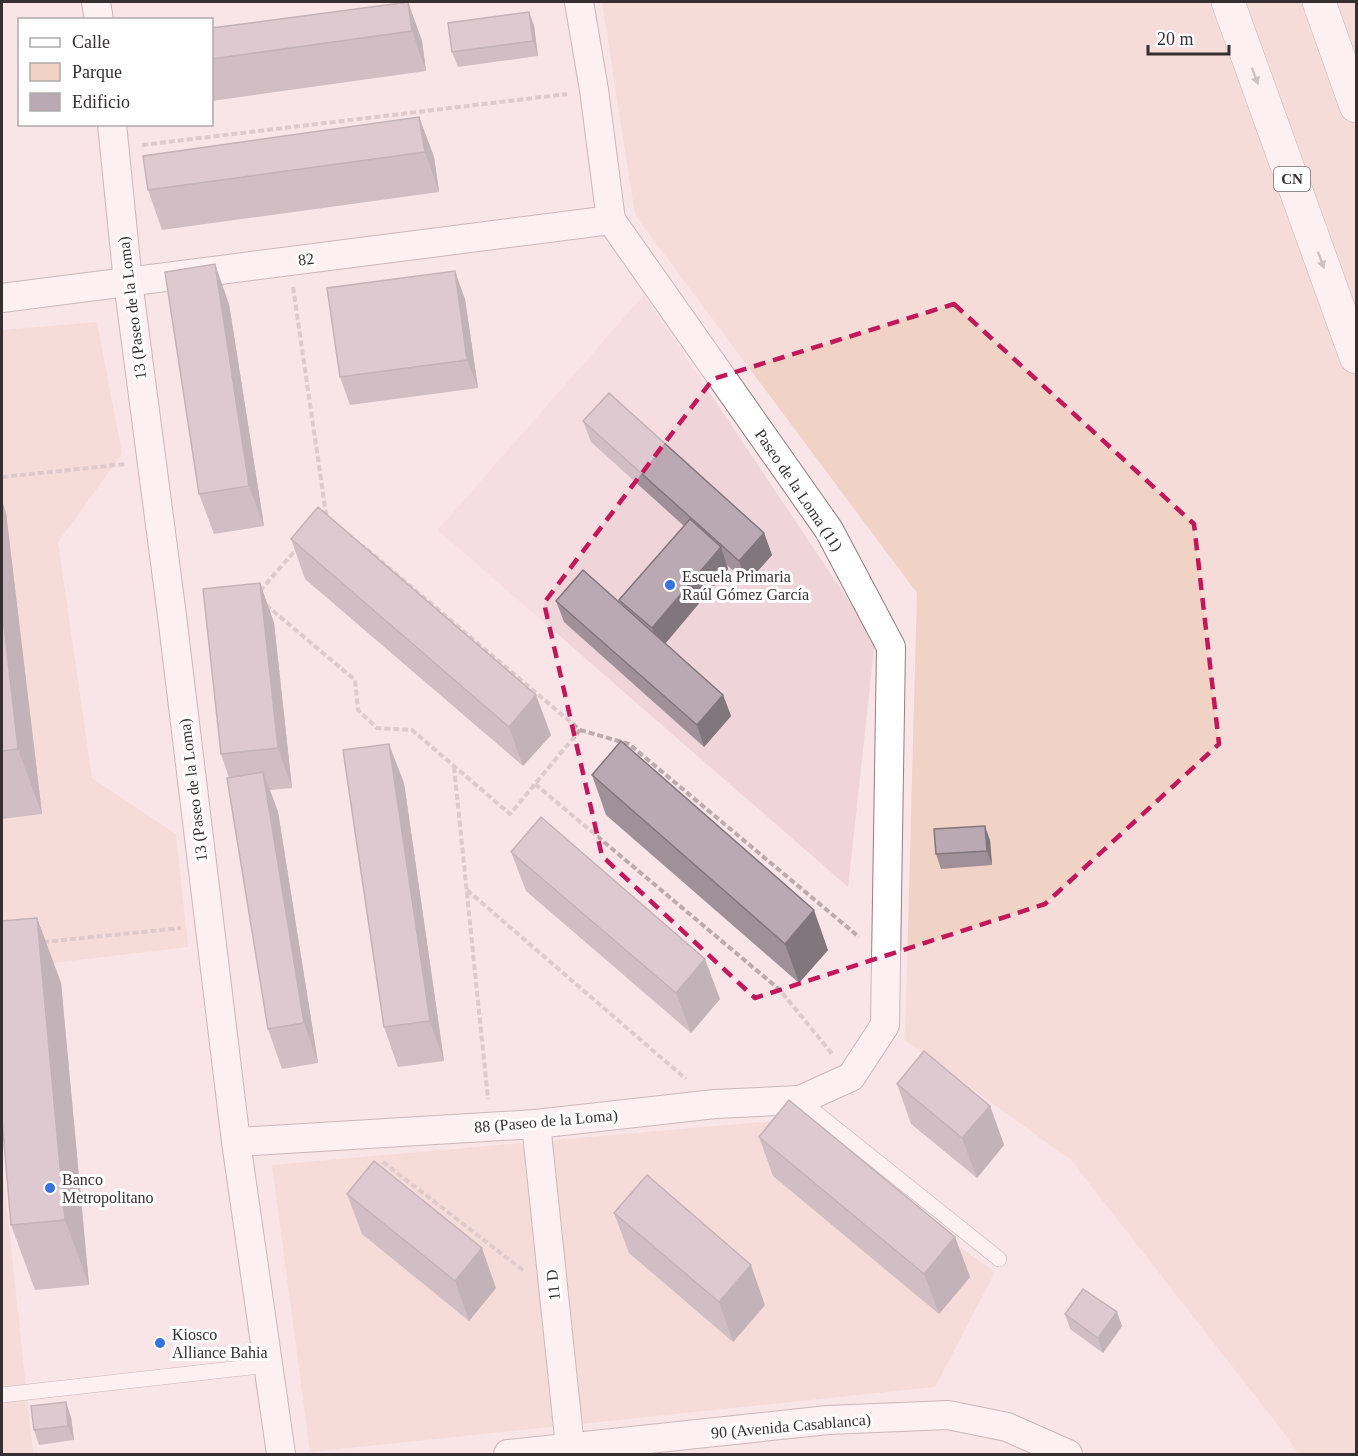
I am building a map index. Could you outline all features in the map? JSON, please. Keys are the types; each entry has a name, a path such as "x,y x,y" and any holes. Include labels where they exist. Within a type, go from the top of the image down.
{"highway":[{"name":"CN","path":"1228,2 1356,357"},
{"path":"1319,2 1356,106"}],"street":[{"path":"96,2 99,18"},
{"name":"Paseo de la Loma (11)","path":"579,2 594,90 611,220 829,530 891,647 885,1025 851,1077"},
{"name":"13 (Paseo de la Loma)","path":"113,137 128,282 236,1142 281,1455"},
{"name":"82","path":"2,298 611,220"},
{"name":"88 (Paseo de la Loma)","path":"236,1142 536,1124 715,1104 800,1100 851,1077"},
{"name":"11 D","path":"536,1124 570,1447"},
{"name":"90 (Avenida Casablanca)","path":"508,1455 828,1420 948,1415 1007,1427 1068,1455"}],"lane":[{"path":"800,1100 999,1259"},
{"path":"2,1395 268,1365"}],"path":[{"path":"113,137 594,90"},
{"path":"289,261 326,514 335,522"},
{"path":"2,477 152,461"},
{"path":"256,596 302,541"},
{"path":"362,545 580,730 629,744 886,960"},
{"path":"265,604 355,680 358,710 377,728 411,730 510,814 580,730"},
{"path":"454,766 490,1127"},
{"path":"535,784 780,990 851,1077"},
{"path":"466,889 715,1104"},
{"path":"36,943 209,925"},
{"path":"350,1135 554,1295"}],"highlighted area":[{"path":"954,304 1194,524 1219,744 1045,904 755,998 602,856 544,603 713,379"}],"shaded area":[{"name":"Escuela Primaria Raúl Gómez García","path":"644,295 875,640 848,887 438,530"}],"green space":[{"path":"602,2 1356,2 1356,1454 1298,1454 1288,1438 1071,1160 905,1040 917,593 635,215"},
{"path":"97,322 122,454 58,542 92,778 176,834 188,947 2,969 2,330"},
{"path":"785,1120 995,1272 935,1387 310,1452 272,1165"},
{"path":"2,1162 33,1453 2,1454"}],"building":[{"path":"408,2 412,31 213,59 213,28"},
{"path":"529,12 533,41 452,52 448,23"},
{"path":"419,117 425,152 148,190 143,156"},
{"path":"215,264 249,486 199,494 165,272"},
{"path":"455,271 467,360 340,377 327,288"},
{"path":"609,393 764,533 739,561 583,421"},
{"path":"318,507 536,695 509,727 291,539"},
{"path":"690,519 721,547 652,628 619,600"},
{"path":"583,570 723,695 697,725 556,601"},
{"path":"260,583 278,748 221,754 203,589"},
{"path":"2,608 18,749 2,751"},
{"path":"621,741 814,910 785,944 592,775"},
{"path":"389,744 430,1021 384,1027 343,750"},
{"path":"263,772 304,1023 268,1029 227,778"},
{"path":"541,817 705,959 676,993 511,852"},
{"path":"985,826 987,851 936,854 934,829"},
{"path":"37,918 65,1220 11,1225 2,1119 2,921"},
{"path":"924,1051 990,1106 962,1138 897,1084"},
{"path":"789,1100 955,1237 924,1274 759,1137"},
{"path":"374,1161 482,1248 455,1281 347,1194"},
{"path":"647,1175 751,1265 719,1302 614,1213"},
{"path":"1083,1289 1117,1312 1098,1338 1065,1314"},
{"path":"66,1402 68,1426 34,1430 31,1406"}],"place":[{"name":"Escuela Primaria Raúl Gómez García","path":"670,585"},
{"name":"Banco Metropolitano","path":"50,1188"},
{"name":"Kiosco Alliance Bahia","path":"160,1343"}]}
